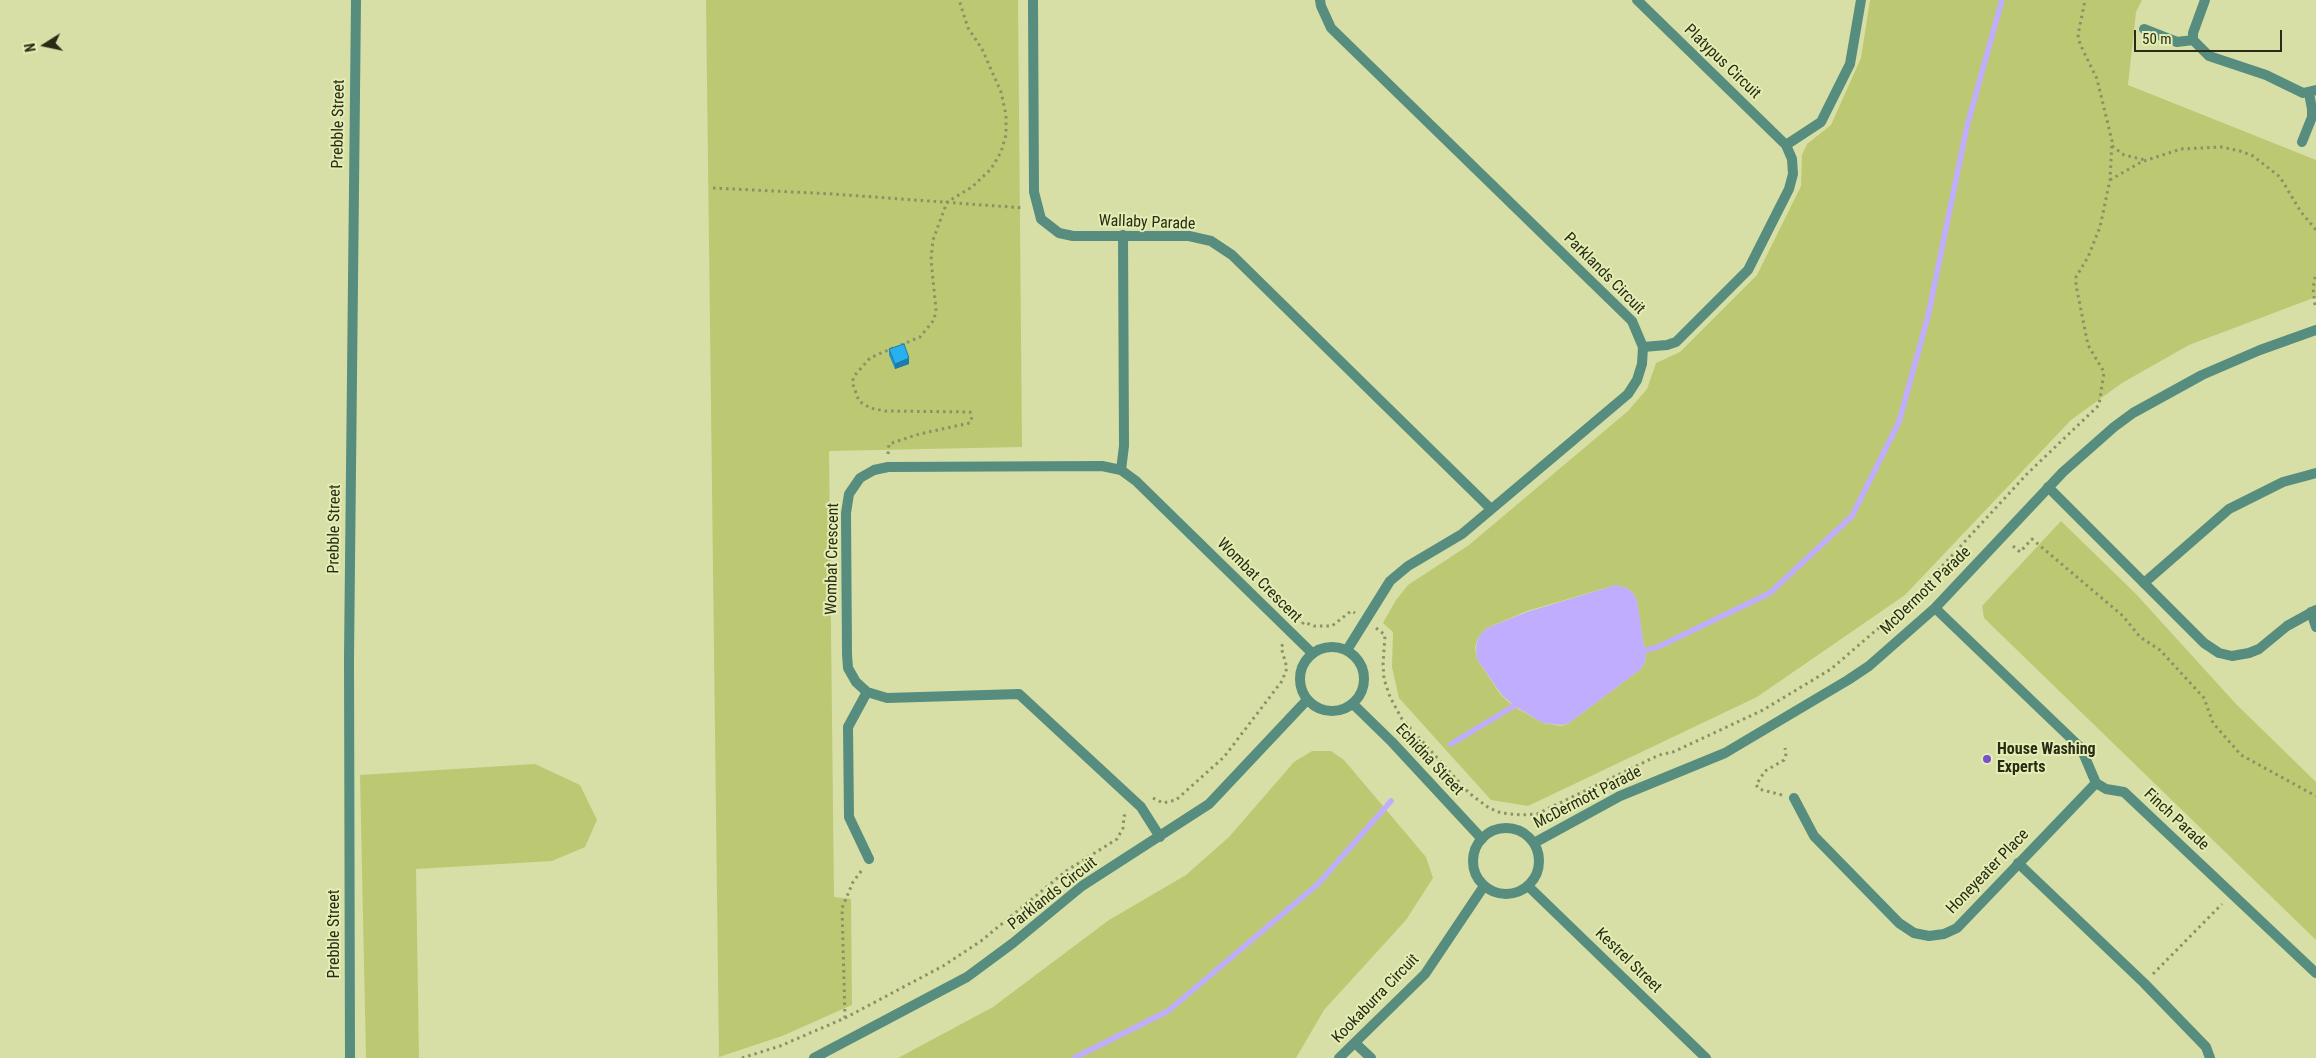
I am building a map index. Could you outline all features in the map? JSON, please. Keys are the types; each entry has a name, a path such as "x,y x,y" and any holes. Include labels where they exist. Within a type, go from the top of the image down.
{"street":[{"name":"Prebble Street","path":"350,1058 349,658 356,0"},
{"path":"1033,0 1034,192 1036,208"},
{"name":"Parklands Circuit","path":"1320,0 1331,28 1632,321 1643,347"},
{"name":"Platypus Circuit","path":"1637,0 1786,145"},
{"path":"1346,650 1390,581 1408,566 1462,534 1490,508 1628,394 1637,380 1642,364 1643,347 1667,345 1676,342 1748,270 1789,189 1793,174 1792,159 1786,145 1821,122 1850,64 1861,0"},
{"path":"2205,0 2193,33 2193,40 2209,56 2243,65 2266,74 2293,89 2312,91 2312,117 2302,142"},
{"path":"2144,29 2177,42 2193,40"},
{"name":"Wallaby Parade","path":"1036,208 1041,219 1059,233 1073,236 1189,236 1211,241 1232,255 1490,508"},
{"path":"1121,470 1124,446 1123,235"},
{"name":"McDermott Parade","path":"1534,843 1620,796 1725,753 1776,724 1869,666 1934,608 2048,487 2114,427 2133,413 2202,375 2260,350 2316,330"},
{"name":"Wombat Crescent","path":"866,692 856,682 848,668 846,513 848,494 860,478 874,470 888,467 1102,466 1121,470 1136,481 1312,654"},
{"path":"2144,583 2229,509 2284,482 2316,472"},
{"path":"2048,487 2204,643 2219,653 2232,656 2249,654 2259,649 2287,626 2313,611 2316,627"},
{"path":"1934,608 2080,748 2096,783"},
{"path":"1329,647 1346,650 1361,665 1364,675 1363,686 1353,704 1344,709 1324,711 1307,700 1299,681 1305,661 1312,654 1329,647"},
{"path":"869,859 849,817 848,727 866,692 887,698 1019,694 1140,807 1160,837"},
{"name":"Parklands Circuit","path":"814,1058 967,977 1014,943 1082,886 1209,804 1307,700"},
{"name":"Echidna Street","path":"1353,704 1392,742 1482,838"},
{"name":"Honeyeater Place","path":"1794,798 1814,836 1900,923 1914,933 1929,936 1944,934 1957,928 2096,783"},
{"name":"Finch Parade","path":"2096,783 2106,789 2124,792 2316,973"},
{"path":"1504,828 1521,831 1534,843 1539,861 1534,879 1528,886 1520,891 1501,894 1484,886 1475,871 1473,863 1477,846 1482,838 1496,829 1504,828"},
{"path":"2018,863 2144,983 2206,1047 2210,1058"},
{"name":"Kookaburra Circuit","path":"1339,1058 1425,974 1484,886"},
{"name":"Kestrel Street","path":"1528,886 1706,1058"},
{"path":"1355,1043 1371,1058"}],"path":[{"path":"888,467 889,444 919,434 970,423 972,417 970,412 885,411 870,408 859,400 852,382 855,375 870,358 920,337 934,320 936,309 931,260 933,240 947,202 972,188 991,169 1006,135 1006,115 1001,92 982,49 968,28 959,0"},
{"path":"742,1058 780,1046 845,1018 943,966 981,941 1066,871 1117,839 1123,828 1124,816 1155,797 1163,803 1176,800 1224,757 1282,681 1287,668 1281,647 1304,622 1314,626 1332,626 1351,611 1386,635 1384,679 1390,697 1402,719 1469,793 1489,808 1501,813 1521,816 1537,814 1659,755 1673,752 1754,714 1831,669 1910,601 2061,439 2099,405 2104,372 2088,345 2076,277 2088,257 2100,227 2110,180 2112,146 2098,79 2080,44 2078,35 2085,0"},
{"path":"2112,146 2124,155 2146,160"},
{"path":"2110,180 2146,160 2181,149 2221,147 2253,156 2280,177 2301,212 2316,230"},
{"path":"713,188 1036,208"},
{"path":"2315,305 2312,288 2316,273"},
{"path":"1985,520 2020,552 2032,539 2123,616 2140,638 2160,650 2204,698 2213,723 2240,755 2316,796"},
{"path":"1785,748 1784,760 1765,771 1756,785 1759,789 1767,792 1794,798"},
{"path":"845,1018 842,908 853,882 869,859"},
{"path":"2144,983 2232,894"}],"green space":[{"path":"706,0 1018,0 1022,447 829,451 834,897 851,899 852,1005 782,1036 719,1057"},
{"path":"1870,0 2142,0 2136,12 2128,85 2316,160 2316,297 2189,345 2122,383 2071,420 1905,595 1757,697 1528,806 1491,800 1399,698 1392,667 1393,632 1383,623 1396,600 1408,585 1469,545 1628,411 1647,389 1656,363 1680,352 1757,275 1801,186 1802,155 1807,144 1831,125 1861,58","holes":["1616,585 1627,588 1633,593 1637,601 1646,660 1641,669 1569,723 1561,726 1543,723 1513,706 1500,694 1477,659 1475,647 1479,636 1487,628 1527,611"]},
{"path":"2061,521 2136,594 2236,704 2316,782 2316,940 1984,618 1982,606"},
{"path":"1312,751 1331,751 1344,760 1426,857 1433,878 1406,920 1324,1010 1296,1058 898,1058 993,1007 1109,920 1186,875 1229,837 1294,762"},
{"path":"535,764 580,785 597,820 585,847 552,861 416,869 419,1058 366,1058 360,775"}],"shaded area":[{"path":"1616,585 1627,588 1637,600 1646,660 1641,669 1569,723 1561,725 1543,723 1513,705 1501,694 1477,659 1476,647 1479,636 1487,628 1527,612"}],"building":[{"path":"904,344 909,358 895,364 889,349"}],"waterway":[{"path":"1638,653 1660,646 1770,593 1852,516 1899,422 1928,316 1967,126 2002,0"},
{"path":"1451,744 1519,703"},
{"path":"1074,1058 1168,1011 1318,884 1391,801"}],"place":[{"name":"House Washing Experts","path":"1987,759"}]}
